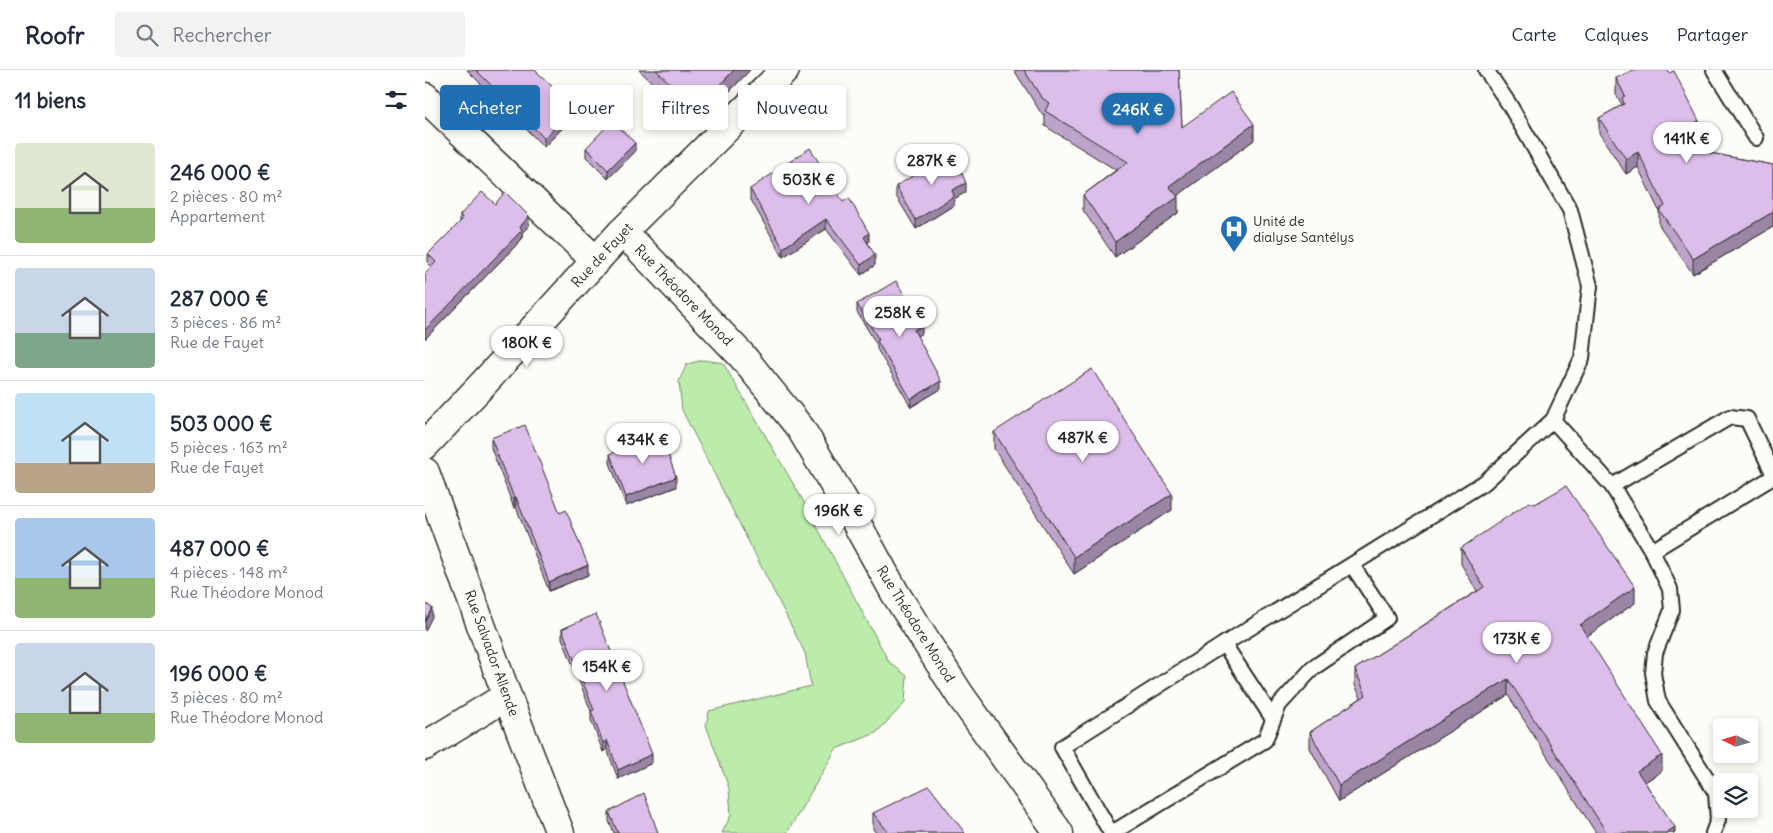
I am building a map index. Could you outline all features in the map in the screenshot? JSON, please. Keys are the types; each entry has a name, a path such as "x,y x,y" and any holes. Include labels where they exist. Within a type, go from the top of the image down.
{"street":[{"name":"Rue de Fayet","path":"425,445 621,233 785,70"},
{"path":"425,97 596,261"},
{"name":"Rue Théodore Monod","path":"621,233 637,246 742,356 801,429 895,593 960,695 1059,833"},
{"name":"Rue Salvador Allende","path":"425,472 507,696 560,833"},
{"path":"425,746 507,696"}],"lane":[{"path":"1352,565 1387,618 1313,668 1279,705 1265,740 1111,833 1062,747 1225,644 1485,482 1553,420 1582,358 1590,286 1570,210 1509,104 1486,70"},
{"path":"1714,70 1756,138"},
{"path":"1612,486 1730,417 1747,419 1773,473"},
{"path":"1553,420 1612,486 1652,551 1670,589 1672,610 1655,653 1653,673 1659,701 1716,793 1718,820 1713,833"},
{"path":"1652,551 1773,477"},
{"path":"1225,644 1273,719"}],"green space":[{"path":"704,360 723,363 801,497 889,662 907,676 905,703 876,733 836,749 787,833 722,833 731,815 729,788 706,725 709,711 811,686 805,653 682,410 679,381 687,364"}],"building":[{"path":"476,70 535,70 551,85 550,130 552,130 544,138 536,130 540,130 540,85 491,85"},
{"path":"656,70 734,70 720,85 672,85"},
{"path":"1024,70 1179,70 1182,127 1231,92 1254,124 1169,186 1178,197 1115,242 1083,195 1128,162 1045,111 1049,103 1041,97"},
{"path":"1633,70 1667,70 1669,73 1674,71 1699,121 1657,143 1773,165 1773,212 1693,259 1659,210 1665,206 1638,152 1626,159 1599,118 1624,104 1622,98 1625,96 1616,78"},
{"path":"603,130 621,130 635,143 608,170 586,148"},
{"path":"810,148 843,202 849,198 869,233 864,237 875,255 861,265 826,219 783,248 750,189"},
{"path":"953,152 966,183 952,190 954,196 916,220 896,186"},
{"path":"482,192 495,204 505,192 529,216 520,227 522,230 425,330 425,274 436,262 428,254 463,219 460,215"},
{"path":"896,281 922,325 914,330 941,381 911,399 857,304"},
{"path":"1092,369 1172,494 1074,557 994,432"},
{"path":"525,425 560,513 566,510 588,565 549,582 491,438"},
{"path":"661,434 676,477 626,497 610,454"},
{"path":"1566,486 1635,587 1580,625 1662,755 1637,771 1675,827 1666,833 1607,833 1508,679 1339,785 1310,732 1366,695 1355,669 1484,587 1461,548 1529,502 1535,504"},
{"path":"425,603 432,608 425,621"},
{"path":"596,614 652,754 618,770 607,740 603,743 591,711 594,710 562,629"},
{"path":"929,786 965,833 889,833 873,813"},
{"path":"644,793 658,833 618,833 609,812"}],"place":[{"name":"Unité de dialyse Santélys","path":"1234,253"}]}
